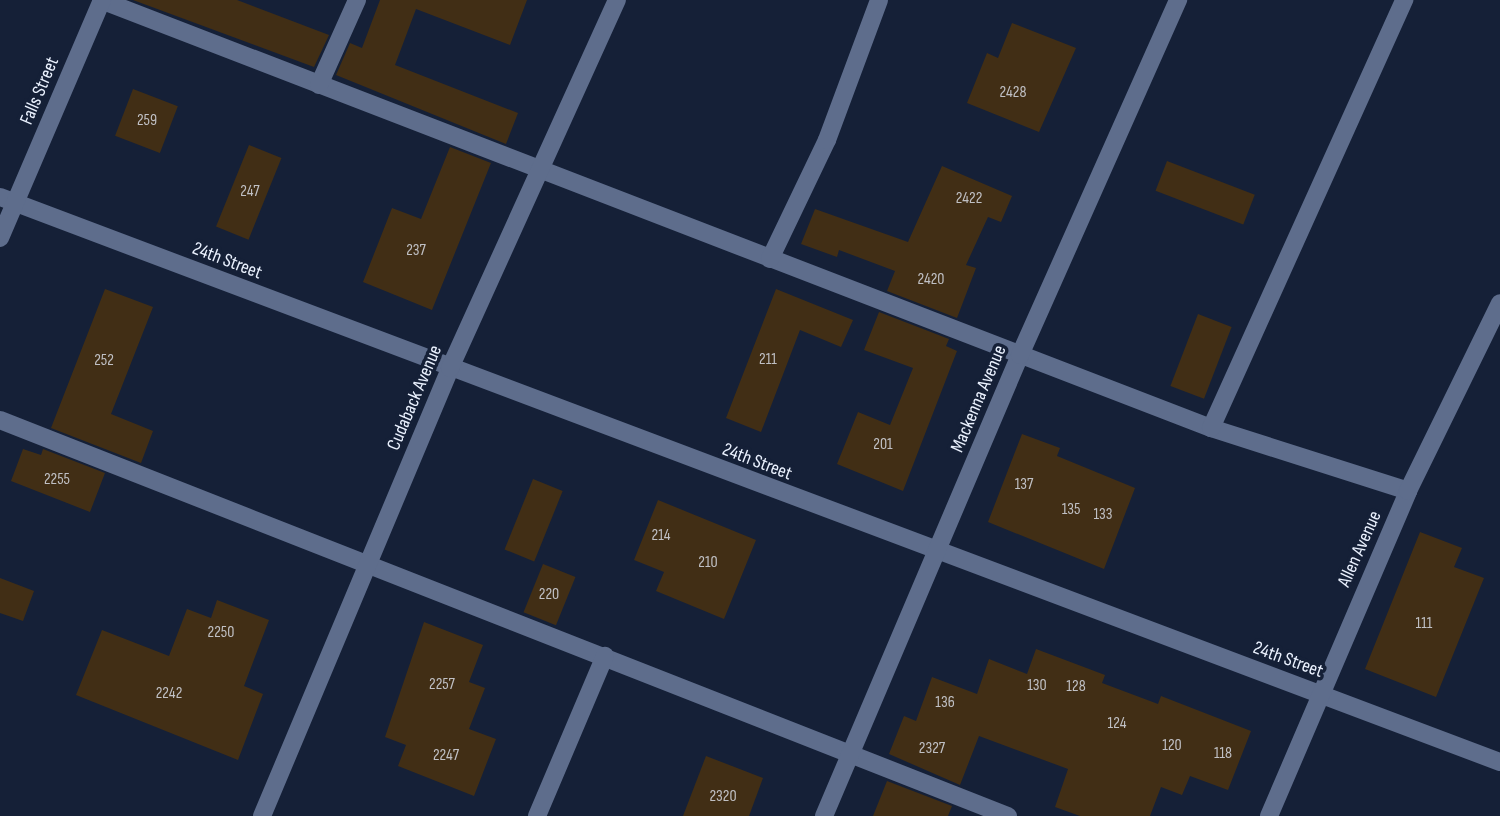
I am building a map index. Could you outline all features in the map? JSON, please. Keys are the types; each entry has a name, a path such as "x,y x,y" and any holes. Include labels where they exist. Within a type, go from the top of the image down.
{"street":[{"path":"101,0 1211,428 1408,491"},
{"name":"Falls Street","path":"0,238 7,200 101,0"},
{"path":"319,85 357,0"},
{"name":"Cudaback Avenue","path":"262,816 450,368 617,0"},
{"path":"770,259 827,140 879,0"},
{"name":"Mackenna Avenue","path":"824,816 1020,355 1178,0"},
{"path":"1211,428 1404,0"},
{"name":"24th Street","path":"7,200 937,553 1500,762"},
{"name":"Allen Avenue","path":"1269,816 1408,491 1500,303"},
{"path":"0,420 1008,816"},
{"path":"537,816 605,656"}],"building":[{"path":"133,0 237,0 329,35 314,67"},
{"path":"380,0 527,0 510,45 416,9 395,65 518,113 506,144 336,75 350,43 362,48"},
{"path":"1012,23 1076,48 1039,132 967,103 987,53 998,58"},
{"path":"133,89 178,106 160,153 115,136"},
{"path":"249,145 281,158 248,240 216,227"},
{"path":"450,147 491,163 432,310 363,282 392,208 421,219"},
{"path":"1167,161 1255,195 1243,225 1156,191"},
{"path":"942,166 1012,196 1001,222 988,217 966,265 976,268 957,318 887,291 895,271 839,250 837,257 801,244 815,209 908,242"},
{"path":"105,289 153,307 111,414 153,431 141,463 51,428"},
{"path":"776,289 853,320 841,347 800,330 761,432 726,418"},
{"path":"879,312 949,339 946,346 957,351 903,491 837,464 858,412 890,425 913,368 864,350"},
{"path":"1198,314 1232,327 1204,399 1170,386"},
{"path":"1022,434 1060,448 1057,456 1135,488 1104,569 988,522"},
{"path":"23,449 41,455 43,449 105,473 90,512 11,481"},
{"path":"533,479 563,491 534,561 505,549"},
{"path":"658,500 756,540 724,619 656,591 664,572 634,560"},
{"path":"1420,532 1462,548 1454,567 1484,578 1436,697 1365,669"},
{"path":"543,564 575,577 556,625 524,612"},
{"path":"0,578 34,591 23,621 0,613"},
{"path":"217,600 269,620 244,686 263,694 238,760 76,695 102,630 169,656 187,609 211,618"},
{"path":"424,622 483,645 469,682 485,688 469,729 496,739 474,796 398,766 406,745 385,737"},
{"path":"1036,649 1105,675 1102,683 1158,704 1161,696 1251,731 1228,790 1190,776 1182,795 1161,787 1150,816 1080,816 1055,807 1068,769 979,736 960,785 889,754 904,716 916,721 932,677 977,694 989,659 1027,674"},
{"path":"706,756 763,778 749,816 683,816"},
{"path":"887,781 952,806 948,816 873,816"}]}
